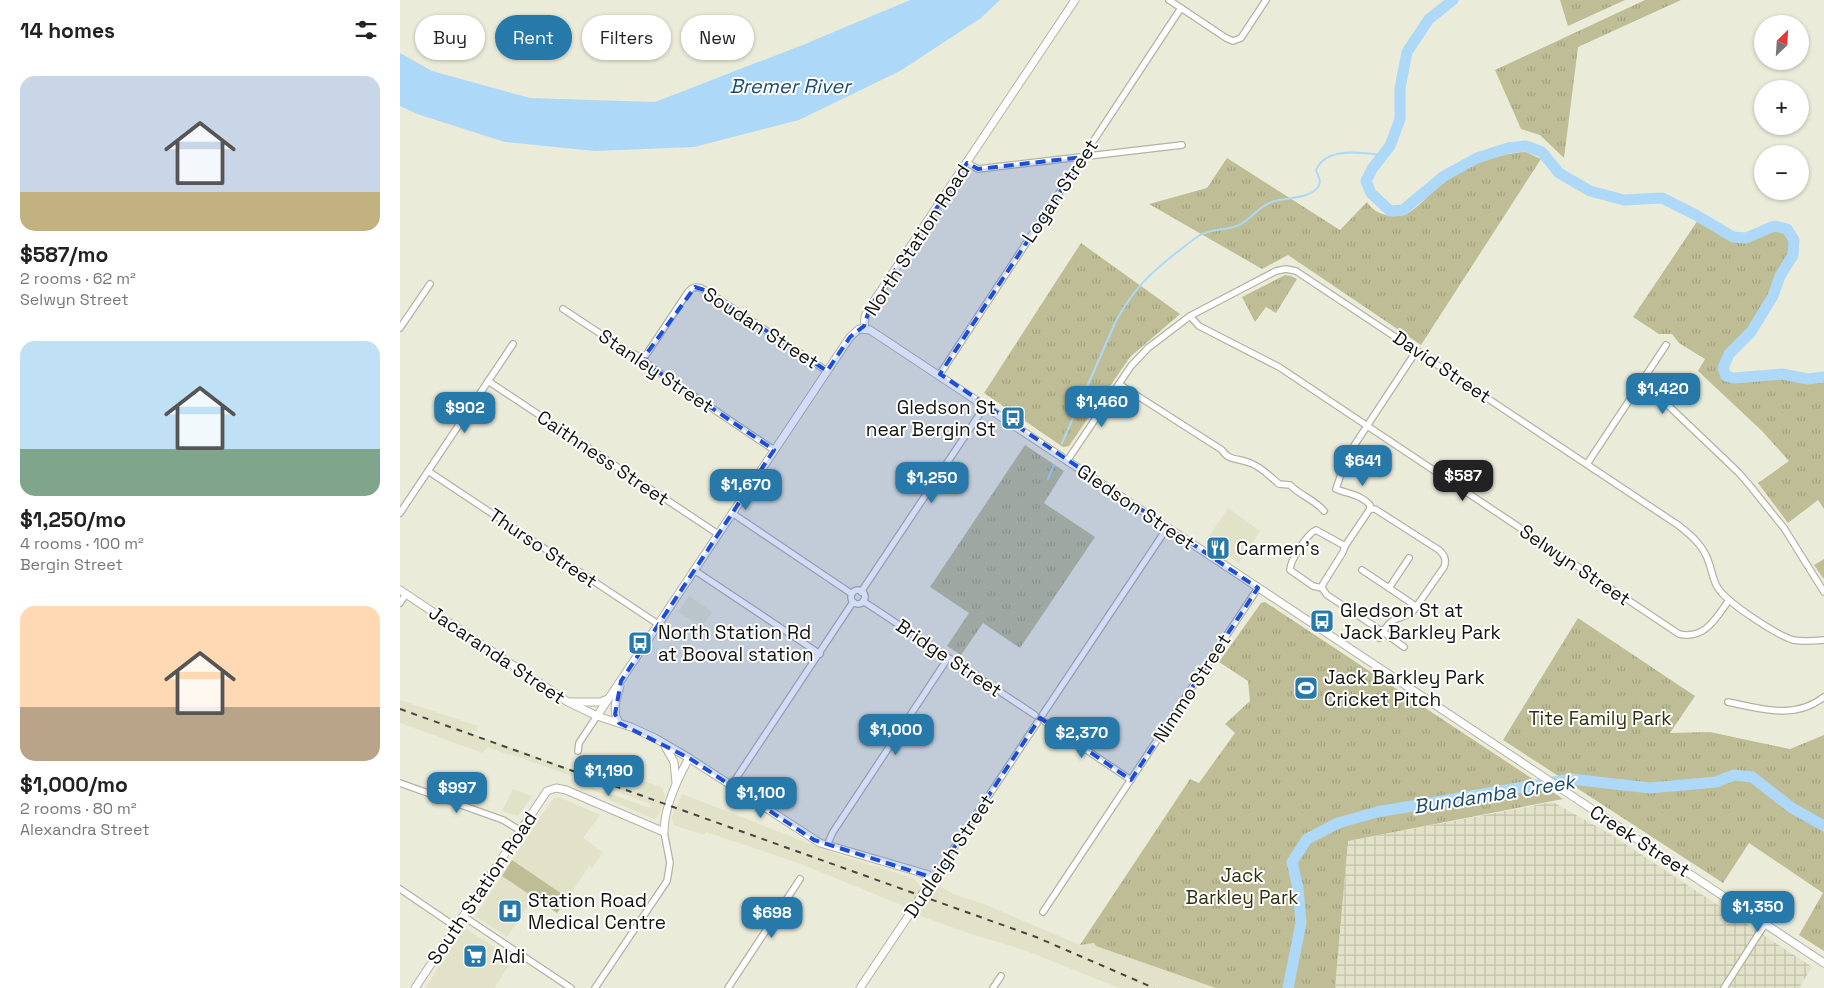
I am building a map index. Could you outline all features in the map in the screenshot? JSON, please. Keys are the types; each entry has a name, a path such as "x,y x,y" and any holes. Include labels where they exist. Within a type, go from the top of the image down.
{"street":[{"name":"North Station Road","path":"578,751 579,743 827,371 854,332 864,329 870,307 1075,0"},
{"path":"1169,0 1226,38 1236,40 1242,36 1266,0"},
{"name":"Logan Street","path":"940,374 1181,8"},
{"path":"967,163 978,169 1182,145"},
{"name":"David Street","path":"1068,461 1138,357 1190,316 1276,271 1286,268 1296,271 1417,350 1692,536 1701,546 1718,588 1729,600 1782,636 1795,640 1824,640"},
{"path":"400,328 430,284"},
{"name":"Soudan Street","path":"644,358 688,292 695,287 705,290 827,371"},
{"name":"Stanley Street","path":"563,308 628,352 644,358 651,367 774,450"},
{"name":"Selwyn Street","path":"1190,316 1199,326 1279,367 1679,634 1692,635 1709,628 1729,600"},
{"name":"Gledson Street","path":"864,329 875,332 940,374 1167,528 1531,770"},
{"path":"400,513 513,344"},
{"path":"1587,464 1666,345"},
{"path":"1370,509 1370,505 1363,499 1350,492 1336,489 1343,462 1417,350"},
{"name":"Caithness Street","path":"488,381 718,534"},
{"path":"1119,384 1209,444 1219,448 1227,457 1252,464 1269,474 1279,484 1290,485 1298,493 1317,502 1324,512"},
{"path":"1641,384 1652,390 1739,473 1784,528 1824,592"},
{"path":"861,592 985,406"},
{"name":"Thurso Street","path":"428,471 658,624"},
{"path":"1322,588 1345,546 1370,509"},
{"path":"1370,509 1380,511 1439,550 1446,560 1444,567 1417,606 1410,614 1398,617 1390,622 1379,638"},
{"path":"732,514 852,594"},
{"path":"1043,714 1167,528"},
{"path":"1345,546 1320,531 1313,531 1292,561 1290,570 1313,586 1322,588 1327,595 1404,647"},
{"path":"1389,588 1409,558"},
{"path":"694,570 820,654"},
{"path":"1362,570 1417,606"},
{"name":"Nimmo Street","path":"1043,912 1258,588"},
{"path":"852,594 856,591 861,592"},
{"path":"400,604 403,592"},
{"name":"Jacaranda Street","path":"403,592 568,702 597,716 648,734 689,758 804,834 827,845 934,878"},
{"path":"853,602 859,604 863,601 864,596 861,592"},
{"path":"731,786 853,602 852,594"},
{"name":"Bridge Street","path":"863,601 1035,716"},
{"path":"827,845 832,832 948,658"},
{"path":"619,724 615,714 616,700 621,681"},
{"path":"1728,702 1793,712 1806,709 1824,697"},
{"path":"568,702 600,702 608,699"},
{"path":"1043,714 1039,713 1035,716 1034,720 1041,724 1045,722"},
{"path":"1043,714 1046,718 1045,722"},
{"path":"1045,722 1131,780"},
{"name":"Dudleigh Street","path":"860,988 1037,723"},
{"path":"662,742 674,762 677,785"},
{"path":"595,988 667,881 670,863 664,832 665,817 689,758"},
{"name":"Creek Street","path":"1531,770 1824,963"},
{"path":"400,783 503,820 521,830"},
{"name":"South Station Road","path":"415,988 546,792 559,788 566,790 664,832"},
{"path":"728,988 800,879"},
{"path":"400,889 456,927"},
{"path":"463,916 571,988"},
{"path":"1724,988 1764,924"},
{"path":"993,988 1001,976"}],"highlighted area":[{"path":"1083,157 940,374 1258,588 1131,780 1040,718 934,878 814,840 689,758 619,723 615,714 621,681 774,450 651,367 645,361 647,353 695,287 705,290 827,371 850,337 864,326 870,307 967,163 978,169"}],"shaded area":[{"path":"1228,508 1260,531 1239,563 1206,541"},
{"path":"689,596 712,612 702,627 678,612"},
{"path":"400,700 478,726 477,732 472,730 471,733 611,784 612,780 588,772 591,764 662,787 665,797 659,814 654,819 609,800 609,797 568,779 650,808 651,804 510,754 487,747 483,753 400,723"},
{"path":"513,789 532,796 518,816 502,811"},
{"path":"682,794 839,855 913,878 920,885 919,892 910,907 905,908 801,864 706,832 704,835 673,825 672,817"},
{"path":"559,797 600,815 583,838 603,852 592,868 589,866 568,898 512,860 553,799"},
{"path":"1553,802 1610,834 1812,967 1799,988 1335,988 1348,841"},
{"path":"502,876 534,897 507,937 475,916"},
{"path":"937,884 953,894 984,904 1080,945 1094,943 1218,988 1119,988 1027,951 921,916 918,910"},
{"path":"468,930 513,959 494,988 425,988 463,931"}],"green space":[{"path":"1560,0 1625,0 1568,26"},
{"path":"1645,0 1681,0 1578,47 1564,158 1540,135 1521,129 1495,70"},
{"path":"1526,152 1541,159 1421,345 1288,255 1262,269 1149,204 1207,188 1227,158 1340,230 1367,202 1375,210 1385,215 1403,215 1415,208 1449,178 1469,166 1504,155"},
{"path":"1700,217 1734,237 1746,237 1774,226 1787,229 1794,240 1793,255 1780,276 1773,296 1751,332 1729,354 1723,368 1726,376 1734,378 1782,374 1808,379 1824,377 1824,509 1818,500 1788,523 1758,483 1789,461 1762,431 1698,371 1705,359 1679,343 1672,334 1659,334 1633,317"},
{"path":"1081,243 1180,314 1130,357 1069,446 1063,447 984,393"},
{"path":"1285,275 1297,279 1276,313 1266,307 1255,322 1242,297"},
{"path":"1025,445 1064,471 1044,503 1095,537 1020,648 983,623 961,655 947,646 969,613 930,587"},
{"path":"1824,559 1824,578 1823,578 1814,565"},
{"name":"Jack Barkley Park","path":"1265,602 1563,799 1348,841 1335,988 1216,988 1096,946 1094,943 1080,945 1190,779 1199,783 1235,733 1225,724 1250,701 1248,681 1219,662 1261,603"},
{"name":"Tite Family Park","path":"1578,618 1695,696 1670,733 1710,732 1790,749 1824,735 1824,951 1799,935 1823,893 1749,843 1723,883 1503,740"},
{"path":"512,860 568,898 557,913 502,876"}],"water":[{"name":"Bremer River","path":"910,0 1000,0 981,18 900,71 799,120 694,147 595,151 505,142 417,114 400,106 400,53 432,71 530,98 655,102 805,44"}],"waterway":[{"name":"Bundamba Creek","path":"1453,0 1429,19 1407,52 1400,88 1400,119 1390,146 1372,169 1366,181 1371,193 1390,211 1403,210 1444,176 1477,158 1508,148 1526,146 1542,152 1559,173 1590,191 1624,200 1662,198 1733,237 1746,238 1774,226 1787,229 1794,240 1793,255 1780,276 1773,296 1751,332 1729,354 1723,368 1726,376 1734,378 1782,374 1808,379 1824,377"},
{"path":"1062,443 1116,321 1135,292 1157,269 1200,235 1241,224 1270,203 1304,196 1314,191 1320,183 1316,170 1321,162 1328,157 1345,153 1383,155"},
{"path":"1048,479 1054,465"},
{"name":"Bundamba Creek","path":"1288,988 1301,923 1298,888 1292,862 1307,839 1338,823 1377,812 1571,779 1650,788 1716,782 1734,775 1752,777 1792,808 1824,826"}],"railway":[{"path":"400,709 1036,937 1154,988"}],"place":[{"name":"Gledson St near Bergin St","path":"1013,418"},
{"name":"Carmen's","path":"1218,548"},
{"name":"Gledson St at Jack Barkley Park","path":"1322,621"},
{"name":"North Station Rd at Booval station","path":"640,643"},
{"name":"Jack Barkley Park Cricket Pitch","path":"1306,688"},
{"name":"Station Road Medical Centre","path":"510,911"},
{"name":"Aldi","path":"475,956"}]}
